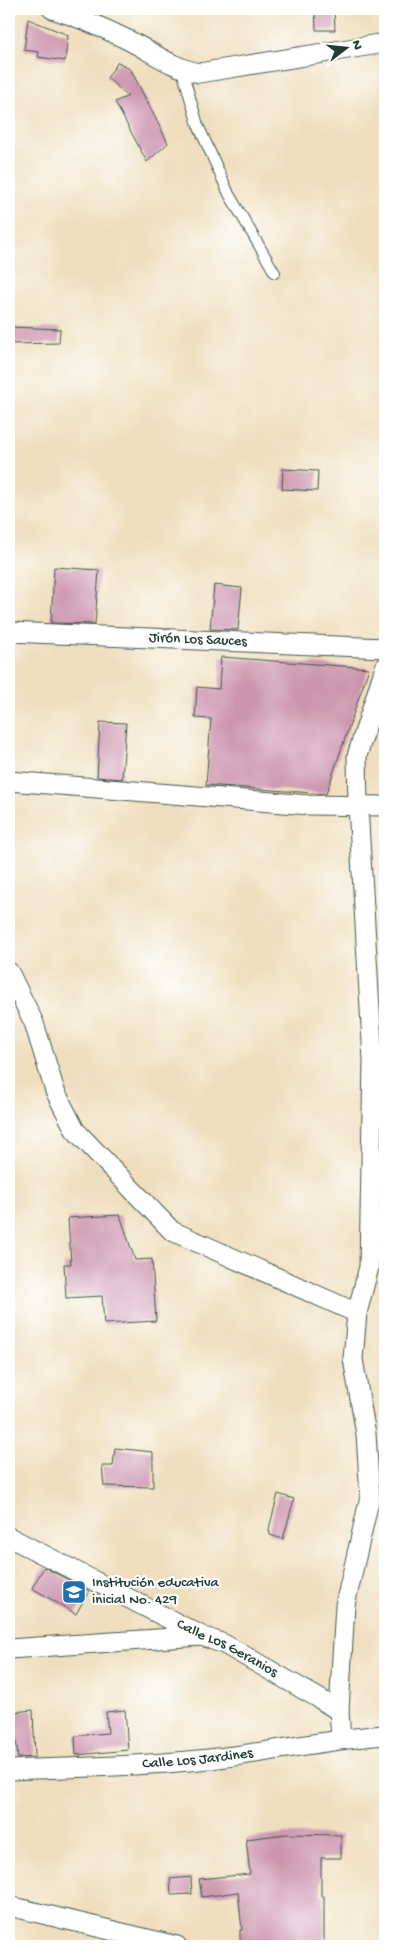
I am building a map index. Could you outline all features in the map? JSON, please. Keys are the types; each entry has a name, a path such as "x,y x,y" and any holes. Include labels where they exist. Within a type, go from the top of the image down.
{"street":[{"path":"52,9 68,12 127,39 182,70 199,73 385,42"},
{"name":"Jirón Los Sauces","path":"9,632 385,648"},
{"path":"341,1738 338,1711 345,1605 370,1497 366,1434 354,1359 357,1313 369,1266 373,1060 358,806 357,756 385,667"},
{"path":"9,781 309,805 385,806"},
{"path":"9,972 34,1023 56,1091 75,1130 172,1231 357,1313"},
{"name":"Calle Los Geranios","path":"9,1537 202,1636 224,1644 338,1711"},
{"path":"9,1648 202,1636"},
{"name":"Calle Los Jardines","path":"9,1770 124,1766 213,1758 341,1738 385,1735"},
{"path":"9,1906 177,1946"}],"lane":[{"path":"182,70 198,125 229,194 275,273"}],"building":[{"path":"315,9 334,9 335,30 316,30"},
{"path":"28,19 68,35 65,61 38,57 39,52 24,50"},
{"path":"118,62 131,70 168,143 147,162 115,102 128,96 107,78"},
{"path":"9,327 60,329 59,343 9,344"},
{"path":"283,469 318,471 317,491 282,489"},
{"path":"54,567 99,570 95,624 51,623"},
{"path":"214,585 242,588 238,630 210,629"},
{"path":"221,657 369,668 326,794 206,785 211,719 195,718 197,687 219,689"},
{"path":"100,722 126,723 122,779 97,777"},
{"path":"120,1215 135,1260 152,1259 156,1321 104,1324 102,1296 66,1298 64,1264 71,1264 68,1218"},
{"path":"115,1448 153,1452 153,1487 104,1486 102,1466 113,1466"},
{"path":"278,1494 294,1499 283,1539 270,1535 269,1529"},
{"path":"44,1567 89,1591 76,1614 32,1588"},
{"path":"33,1710 35,1757 18,1758 13,1712"},
{"path":"125,1710 128,1750 76,1755 75,1736 108,1733 106,1712"},
{"path":"286,1834 341,1835 341,1858 321,1858 321,1896 324,1896 324,1946 240,1946 240,1930 242,1930 238,1892 202,1897 199,1879 250,1874 246,1839"},
{"path":"191,1877 192,1894 171,1895 170,1879"}],"place":[{"name":"Institución educativa inicial No. 429","path":"74,1592"}]}
